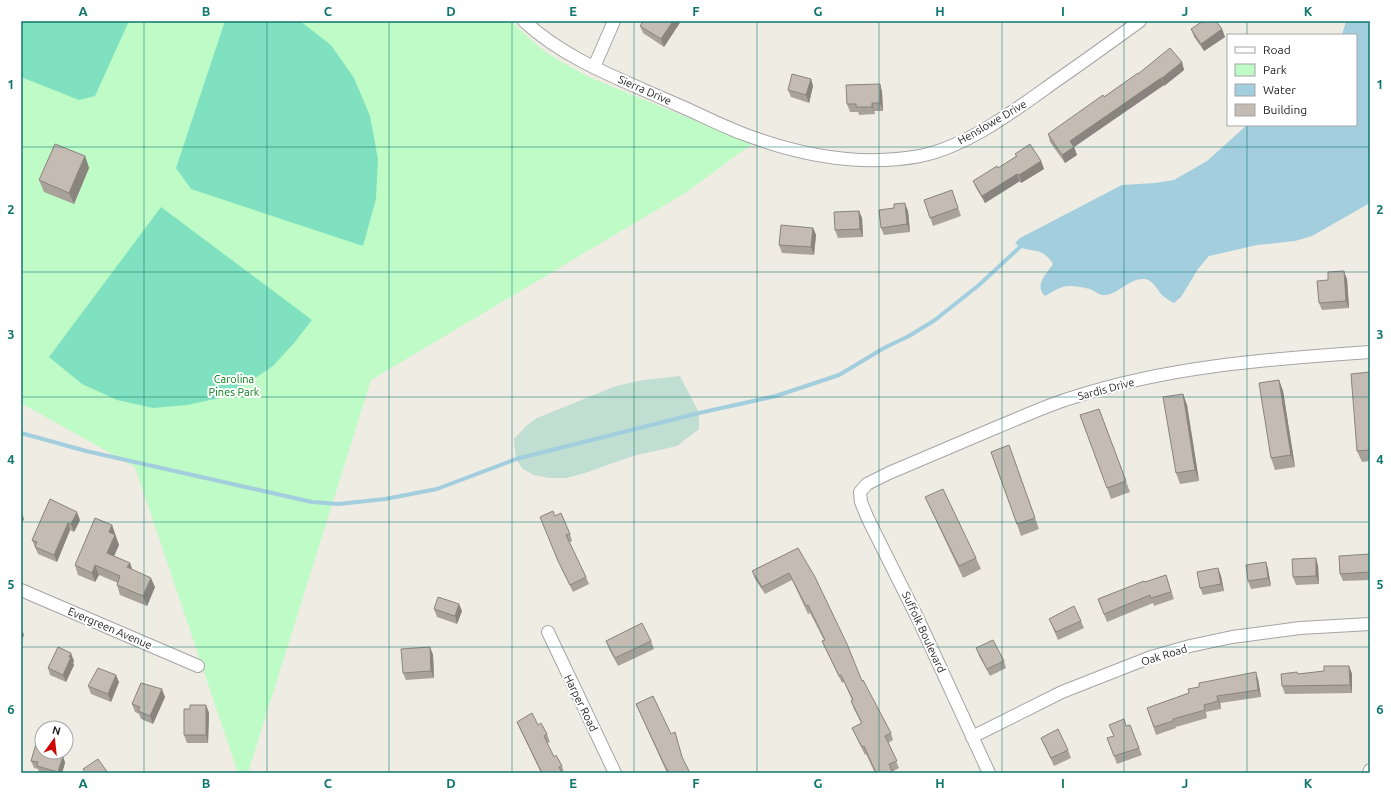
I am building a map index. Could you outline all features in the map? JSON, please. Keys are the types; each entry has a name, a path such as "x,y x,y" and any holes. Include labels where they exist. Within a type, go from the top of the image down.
{"street":[{"name":"Sierra Drive","path":"524,21 533,30 562,50 594,67 741,133 775,144"},
{"path":"594,67 614,21"},
{"name":"Henslowe Drive","path":"775,144 805,153 855,160 921,156 969,138 1014,111 1140,21"},
{"name":"Sardis Drive","path":"860,492 867,484 889,473 1033,412 1072,398 1113,386 1179,371 1221,365 1280,358 1370,352"},
{"name":"Suffolk Boulevard","path":"860,492 861,502 868,519 919,621 989,773"},
{"name":"Evergreen Avenue","path":"21,590 198,666"},
{"name":"Oak Road","path":"972,738 1062,692 1151,657 1182,648 1232,637 1300,628 1370,624"},
{"name":"Harper Road","path":"548,632 615,773"}],"green space":[{"name":"Carolina Pines Park","path":"21,21 511,21 546,52 589,77 752,144 685,193 371,380 248,773 238,773 135,467 21,403"},
{"path":"21,21 129,21 95,96 79,100 21,77"},
{"path":"225,21 300,21 331,45 354,78 370,116 378,159 376,199 363,246 191,189 176,168"},
{"path":"161,207 312,320 273,366 249,382 220,398 187,405 153,408 117,400 82,384 49,357"},
{"path":"680,376 699,413 699,429 677,446 633,456 566,478 549,478 534,475 523,469 516,459 514,439 526,426 537,418 616,386 643,380"}],"water":[{"path":"1346,21 1370,21 1370,203 1312,236 1295,241 1257,245 1209,256 1198,269 1181,297 1174,303 1163,296 1150,281 1145,279 1139,279 1129,283 1116,292 1106,295 1100,294 1088,288 1065,286 1045,296 1041,288 1042,280 1053,264 1043,254 1024,249 1015,243 1020,238 1122,185 1174,180 1207,161 1246,126 1357,126 1357,34 1342,34"}],"building":[{"path":"643,21 673,21 661,39 640,26"},
{"path":"1203,21 1216,21 1222,29 1201,44 1191,29"},
{"path":"1170,48 1182,62 1162,78 1070,141 1074,147 1062,155 1048,134 1103,95 1104,97 1138,74"},
{"path":"792,74 811,79 806,95 788,90"},
{"path":"880,84 880,103 872,103 872,107 856,107 856,104 847,104 846,85"},
{"path":"55,144 85,156 69,193 39,180"},
{"path":"1030,144 1041,161 982,196 973,181 1017,156 1015,154"},
{"path":"952,190 958,208 930,218 924,200"},
{"path":"905,203 907,224 881,228 879,210 894,208 894,204"},
{"path":"859,211 860,229 835,230 834,212"},
{"path":"781,225 813,228 811,247 779,245"},
{"path":"1344,271 1346,301 1319,303 1317,281 1328,280 1328,272"},
{"path":"1370,372 1370,450 1357,451 1351,374"},
{"path":"1279,380 1291,455 1271,458 1259,383"},
{"path":"1183,394 1195,470 1176,473 1163,397"},
{"path":"1099,409 1126,481 1107,488 1080,415"},
{"path":"1009,445 1035,518 1017,524 991,452"},
{"path":"943,489 976,558 959,566 925,497"},
{"path":"50,499 77,512 71,524 68,523 54,555 35,547 37,542 32,540"},
{"path":"553,511 555,516 561,513 570,534 566,535 586,577 570,585 558,561 540,517"},
{"path":"95,518 112,525 109,532 115,535 107,553 130,563 127,567 151,578 143,596 117,585 120,576 95,565 92,573 75,565"},
{"path":"798,548 815,577 847,644 862,681 863,680 891,733 885,736 897,761 889,764 892,771 888,773 876,773 864,746 862,747 852,728 862,723 851,701 853,700 841,675 839,676 822,641 825,640 808,605 806,606 789,573 762,587 752,571"},
{"path":"1370,554 1370,572 1340,574 1339,556"},
{"path":"1316,558 1316,576 1293,577 1292,559"},
{"path":"1266,562 1268,578 1248,581 1246,565"},
{"path":"1218,568 1221,584 1200,588 1197,572"},
{"path":"1166,575 1171,592 1151,598 1150,595 1104,614 1098,599 1144,581 1145,582"},
{"path":"438,597 459,604 455,616 434,609"},
{"path":"1074,606 1081,621 1056,632 1049,619"},
{"path":"642,623 651,641 615,658 606,641"},
{"path":"993,640 1004,661 987,669 976,648"},
{"path":"58,647 71,653 69,657 71,657 63,675 48,668"},
{"path":"430,647 431,671 403,673 401,649"},
{"path":"1324,666 1349,666 1350,685 1282,686 1281,674 1324,671"},
{"path":"98,668 116,675 108,694 88,686"},
{"path":"1256,672 1258,690 1217,696 1218,701 1204,705 1205,710 1173,719 1173,721 1154,727 1147,708 1189,693 1188,689 1199,687 1199,683"},
{"path":"141,683 162,689 150,716 138,711 140,707 132,704"},
{"path":"653,696 671,734 675,732 682,757 690,773 669,773 663,762 636,704"},
{"path":"190,705 206,705 206,735 184,735 184,709 190,709"},
{"path":"532,713 538,725 541,723 547,734 544,736 554,757 556,755 562,766 559,767 562,773 542,773 517,722"},
{"path":"1124,719 1126,726 1130,725 1139,748 1114,756 1107,738 1114,736 1109,725"},
{"path":"1058,729 1068,750 1051,758 1041,738"},
{"path":"34,750 34,760 62,760 58,772 37,766 38,762 31,761"},
{"path":"98,759 108,773 86,773 83,769"}],"waterway":[{"path":"21,433 86,451 312,502 339,504 385,499 437,489 516,459 699,413 776,396 839,375 935,320 979,285 1020,247"}]}
